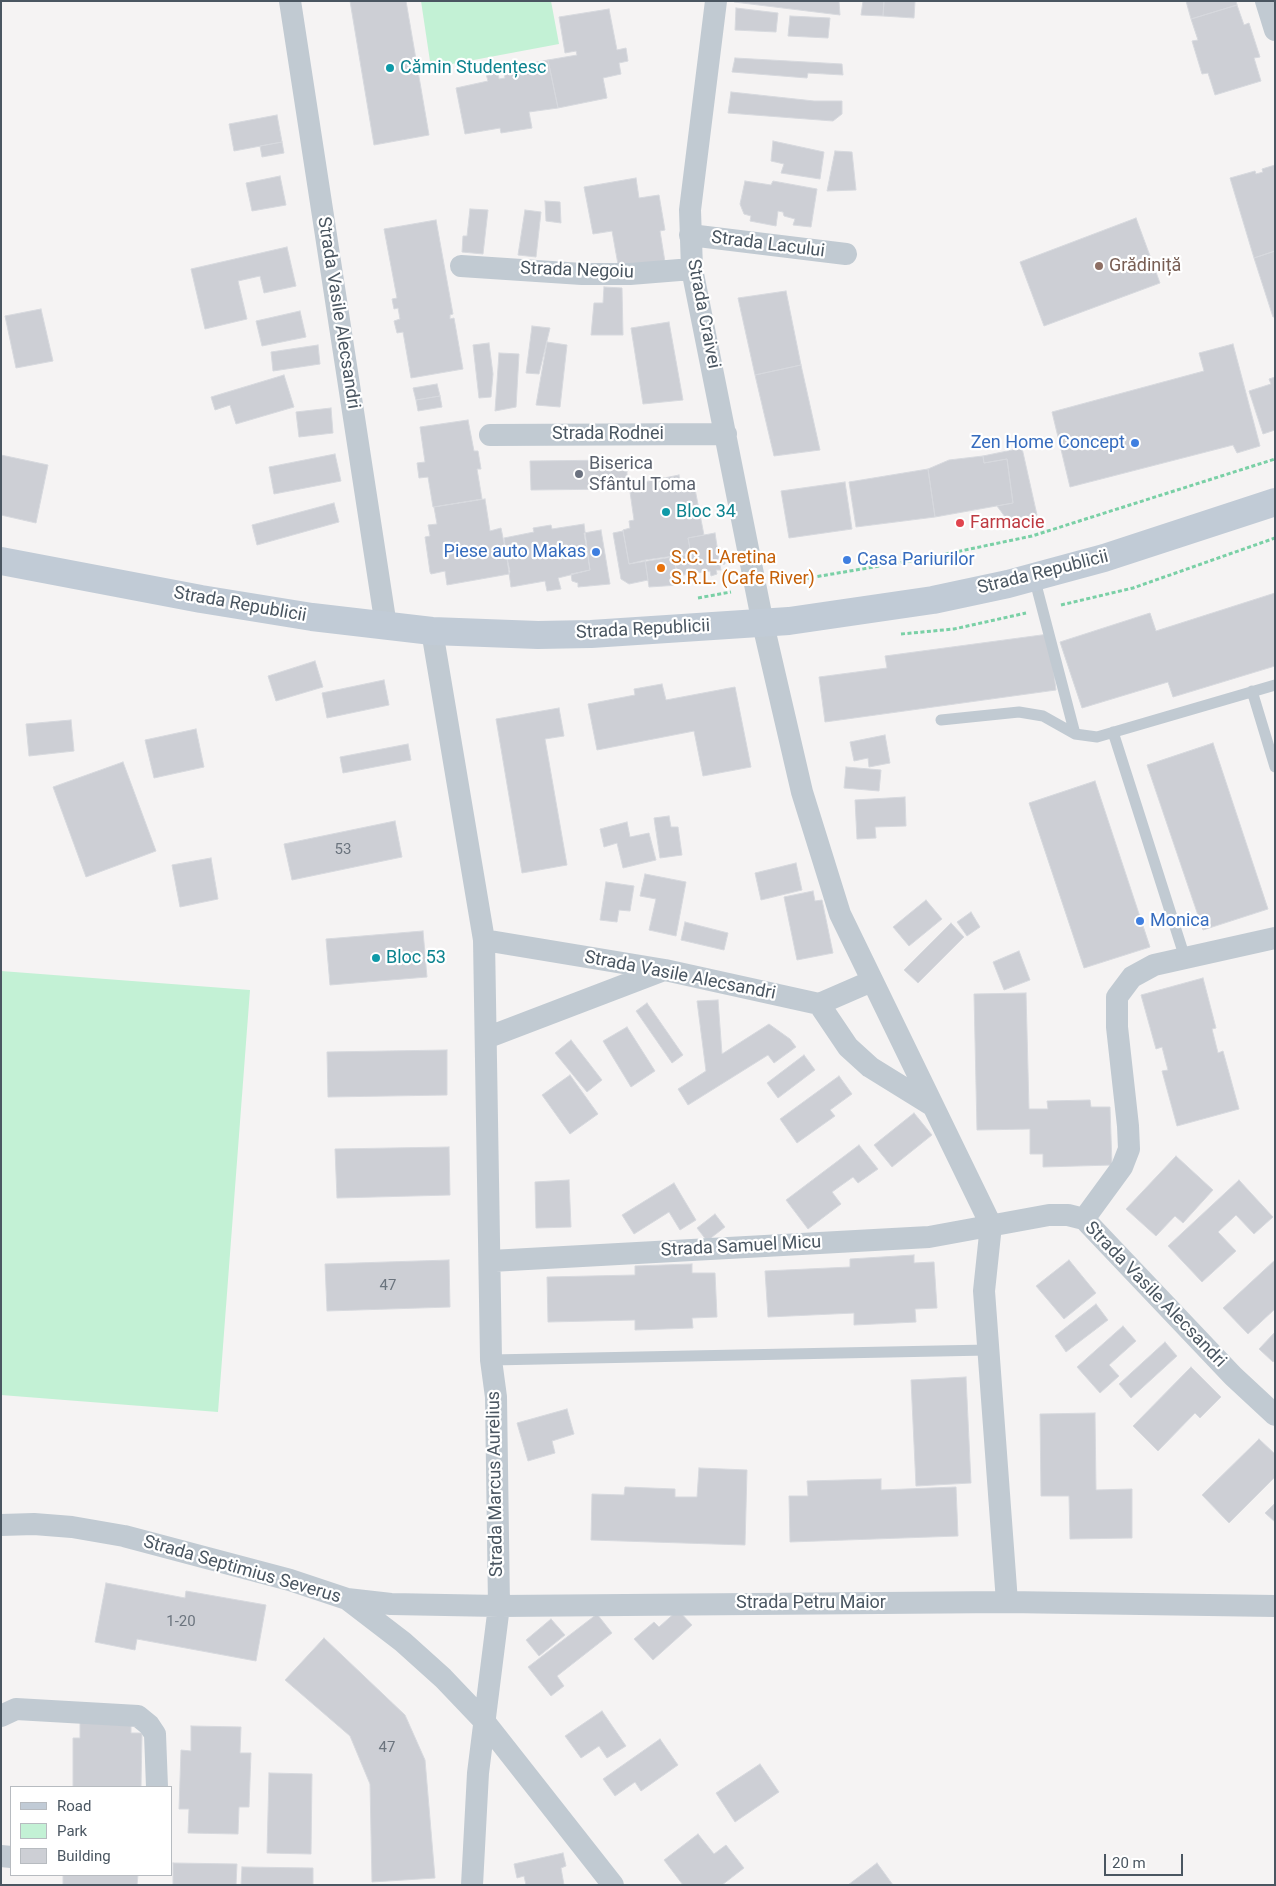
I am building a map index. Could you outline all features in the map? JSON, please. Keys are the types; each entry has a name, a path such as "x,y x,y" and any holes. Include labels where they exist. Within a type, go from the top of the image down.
{"main road":[{"name":"Strada Republicii","path":"1,561 201,599 312,617 432,631 538,635 763,624 878,609 1034,577 1170,538 1275,502"}],"street":[{"name":"Strada Vasile Alecsandri","path":"290,1 386,626"},
{"path":"712,1 716,2"},
{"path":"1266,1 1275,30"},
{"name":"Strada Craivei","path":"716,2 690,210 692,269 763,624"},
{"name":"Strada Lacului","path":"690,235 846,254"},
{"name":"Strada Negoiu","path":"461,266 592,274 630,274 692,269"},
{"name":"Strada Rodnei","path":"490,435 726,434"},
{"path":"763,624 802,792 840,914 991,1225 984,1291 1006,1602"},
{"path":"432,631 484,940 486,1038 665,970"},
{"path":"1084,1219 1122,1167 1129,1149 1117,1027 1117,997 1132,977 1154,965 1275,938"},
{"name":"Strada Vasile Alecsandri","path":"484,940 665,970 819,1004"},
{"path":"872,981 819,1004 848,1047 870,1066 933,1106"},
{"name":"Strada Marcus Aurelius","path":"484,1721 499,1606 496,1397 491,1360 491,1261 486,1038"},
{"name":"Strada Vasile Alecsandri","path":"991,1225 1049,1215 1068,1215 1084,1219 1233,1376 1275,1415"},
{"name":"Strada Samuel Micu","path":"491,1261 929,1237 991,1225"},
{"name":"Strada Septimius Severus","path":"1,1526 34,1524 72,1527 124,1536 290,1580 347,1599 416,1654 484,1721"},
{"name":"Strada Petru Maior","path":"347,1599 392,1604 499,1606 1006,1602 1275,1606"},
{"path":"1,1716 16,1709 138,1716 156,1734 157,1786"},
{"path":"472,1885 478,1773 484,1721"},
{"path":"484,1721 613,1885"}],"lane":[{"path":"1034,577 1076,734"},
{"path":"941,720 1019,712 1043,716 1076,734 1097,737 1275,684"},
{"path":"1252,691 1275,767"},
{"path":"1113,732 1185,958"},
{"path":"491,1360 988,1350"}],"path":[{"path":"691,599 927,558 1032,536 1275,459"}],"green space":[{"path":"421,1 551,1 559,44 431,68"},
{"path":"1,971 250,990 218,1412 1,1395"}],"building":[{"name":"Cămin Studențesc","path":"350,1 406,1 429,135 374,145"},
{"path":"839,1 840,15 734,2"},
{"path":"863,1 884,1 883,16 861,15"},
{"path":"884,1 915,1 914,18 883,16"},
{"path":"1186,1 1236,1 1237,5 1191,19"},
{"path":"1237,5 1244,25 1249,23 1260,57 1254,58 1261,81 1215,95 1208,73 1202,74 1192,41 1198,40 1191,19"},
{"path":"736,8 778,13 776,32 735,30"},
{"path":"609,9 617,50 626,48 628,61 619,63 621,74 603,78 607,98 558,108 548,60 577,55 576,51 565,53 559,17"},
{"path":"790,16 830,18 828,38 788,36"},
{"path":"735,58 842,64 843,75 808,73 807,78 732,72"},
{"path":"548,60 558,108 529,112 532,128 501,133 500,128 465,134 456,88 488,81 486,74 498,72 499,79 505,78 503,68"},
{"path":"731,92 814,101 842,101 842,114 833,121 728,113"},
{"path":"277,115 282,142 234,151 229,124"},
{"path":"773,141 824,152 820,179 781,173 784,164 771,161"},
{"path":"282,142 284,153 262,157 260,146"},
{"path":"835,151 852,152 856,190 827,191"},
{"path":"1275,165 1275,251 1254,258 1230,178 1255,171 1256,174 1263,172 1262,169"},
{"path":"280,176 286,205 252,211 246,183"},
{"path":"636,178 639,198 659,195 665,230 660,231 665,262 619,270 612,231 593,234 584,187"},
{"path":"745,181 771,185 773,181 817,189 811,227 793,225 795,219 784,216 783,212 778,211 776,226 750,221 751,216 744,214 740,204"},
{"path":"545,201 560,202 561,223 546,221"},
{"path":"470,209 488,210 483,254 462,252 463,236 467,236"},
{"path":"525,210 541,212 536,257 518,255"},
{"path":"1136,218 1160,283 1044,326 1020,262"},
{"path":"436,220 453,314 450,315 450,319 454,318 463,369 411,378 403,332 397,333 394,321 400,319 398,308 394,309 392,299 397,298 384,229"},
{"path":"287,247 296,286 264,293 260,276 238,281 247,319 205,329 191,269"},
{"path":"1275,251 1275,317 1273,317 1254,258"},
{"path":"604,287 622,288 623,335 591,335 594,303 603,303"},
{"path":"786,291 801,365 755,375 738,298"},
{"path":"41,309 53,361 16,368 5,316"},
{"path":"300,311 306,337 262,346 256,321"},
{"path":"669,322 683,400 643,404 631,328"},
{"path":"532,326 550,328 539,374 526,373"},
{"path":"547,342 567,345 560,407 536,405"},
{"path":"489,343 493,374 491,397 479,398 473,345"},
{"path":"1233,344 1260,446 1237,453 1233,445 1070,487 1052,412 1204,371 1199,353"},
{"path":"318,345 320,364 273,371 271,352"},
{"path":"499,353 519,354 516,407 495,411"},
{"path":"801,365 820,450 774,456 755,375"},
{"path":"284,375 294,407 236,424 230,405 215,410 211,397"},
{"path":"1275,377 1275,430 1263,434 1249,391 1271,384 1269,379"},
{"path":"437,384 440,396 416,400 413,388"},
{"path":"440,396 442,407 418,411 416,400"},
{"path":"331,408 333,433 299,437 296,412"},
{"path":"468,420 474,451 478,451 481,469 477,469 482,499 433,507 428,477 419,478 417,463 425,462 420,427"},
{"path":"1022,448 1037,515 1011,525 997,506 1013,503 1007,459 984,463 983,456"},
{"path":"335,454 341,481 274,494 269,467"},
{"path":"1,455 48,465 36,523 1,515"},
{"path":"983,456 984,463 1007,459 1013,503 935,517 928,469 949,460"},
{"name":"Biserica Sfântul Toma","path":"618,460 627,469 627,479 619,489 531,490 530,461"},
{"path":"928,469 935,517 856,527 849,482"},
{"name":"Bloc 34","path":"679,475 681,492 695,489 704,535 688,538 691,554 629,564 623,530 630,528 629,521 634,520 629,485"},
{"path":"845,482 852,529 789,538 781,491"},
{"path":"485,499 490,531 501,528 510,572 509,574 447,585 445,571 431,574 430,572 425,537 430,536 428,525 437,524 434,507"},
{"path":"334,503 339,522 257,545 252,525"},
{"path":"584,524 590,570 558,578 561,589 547,591 545,581 511,587 504,538 534,532 533,528 551,525 552,529"},
{"name":"Piese auto Makas","path":"601,530 610,584 578,587 578,583 572,581 571,574 590,570 584,533"},
{"path":"623,531 629,564 645,560 648,580 629,584 621,579 613,533"},
{"path":"715,533 719,559 724,558 725,564 720,565 721,570 716,570 717,574 711,576 710,571 677,576 674,556 691,554 688,538"},
{"name":"S.C. L'Aretina S.R.L. (Cafe River)","path":"674,556 679,585 649,587 645,560"},
{"path":"1275,593 1275,666 1173,697 1168,682 1082,708 1060,642 1150,613 1156,631"},
{"path":"1049,634 1056,690 825,722 819,677 887,668 885,656"},
{"path":"315,661 323,687 276,701 268,676"},
{"path":"384,680 389,705 327,718 322,693"},
{"path":"662,684 666,700 735,687 751,767 703,776 694,731 597,750 588,704 635,695 634,689"},
{"path":"559,708 564,736 545,739 567,865 522,873 496,719"},
{"path":"71,720 74,751 29,756 26,724"},
{"path":"196,729 204,767 154,778 145,740"},
{"path":"885,735 890,763 869,767 868,758 854,761 850,742"},
{"path":"1213,743 1268,909 1203,930 1147,765"},
{"path":"408,744 411,760 343,773 340,757"},
{"path":"123,762 156,851 86,877 53,787"},
{"path":"846,767 881,770 879,791 844,788"},
{"path":"1095,781 1150,947 1084,968 1029,803"},
{"path":"905,797 906,826 875,827 876,838 857,839 855,800"},
{"path":"669,816 671,827 678,827 682,855 660,858 654,818"},
{"path":"395,821 402,857 292,880 284,844"},
{"path":"627,822 630,837 649,833 656,860 623,868 617,843 604,847 600,829"},
{"path":"211,858 218,899 180,907 172,865"},
{"path":"796,863 802,890 761,900 755,873"},
{"path":"645,874 686,882 676,936 649,930 656,899 640,896"},
{"path":"606,882 634,886 630,911 619,910 617,922 600,920"},
{"path":"813,891 815,901 822,900 833,953 797,960 784,897"},
{"path":"926,900 942,919 909,946 893,927"},
{"path":"971,912 980,927 967,936 957,922"},
{"path":"685,922 728,933 724,950 681,940"},
{"path":"951,923 964,937 918,983 904,970"},
{"name":"Bloc 53","path":"423,931 427,977 330,985 326,939"},
{"path":"1019,951 1030,980 1004,990 993,962"},
{"path":"1203,978 1216,1028 1212,1029 1218,1053 1223,1051 1239,1109 1177,1126 1162,1071 1168,1070 1162,1047 1156,1049 1141,995"},
{"path":"1026,993 1029,1109 1048,1109 1047,1101 1090,1100 1091,1107 1110,1107 1112,1165 1043,1167 1043,1154 1030,1154 1030,1129 977,1130 974,994"},
{"path":"718,1000 722,1054 769,1024 790,1039 796,1047 774,1063 768,1055 688,1105 678,1089 706,1071 697,1001"},
{"path":"647,1003 683,1055 672,1063 636,1011"},
{"path":"627,1027 655,1071 631,1087 603,1041"},
{"path":"571,1040 602,1080 587,1092 555,1053"},
{"path":"447,1050 447,1095 328,1097 327,1052"},
{"path":"804,1055 815,1070 778,1098 767,1083"},
{"path":"570,1075 598,1114 570,1134 542,1095"},
{"path":"839,1076 852,1094 830,1110 835,1116 797,1143 780,1119"},
{"path":"914,1113 932,1135 892,1167 874,1145"},
{"path":"859,1145 878,1169 858,1183 853,1177 832,1192 841,1204 808,1229 786,1200"},
{"path":"449,1147 450,1195 337,1198 335,1149"},
{"path":"1176,1156 1213,1190 1183,1223 1175,1216 1156,1236 1126,1209"},
{"path":"569,1180 571,1227 536,1228 535,1182"},
{"path":"1239,1180 1273,1217 1254,1234 1236,1215 1218,1232 1236,1251 1202,1282 1168,1246"},
{"path":"674,1183 696,1220 680,1230 669,1212 634,1234 622,1215"},
{"path":"715,1214 725,1227 707,1241 697,1228"},
{"path":"914,1255 914,1263 934,1262 937,1308 915,1309 916,1322 854,1325 854,1313 768,1317 765,1271 850,1267 850,1259"},
{"path":"449,1260 450,1307 327,1311 325,1264"},
{"path":"1069,1260 1096,1293 1064,1319 1036,1286"},
{"path":"1275,1260 1275,1309 1248,1334 1223,1308"},
{"path":"692,1264 692,1273 715,1273 717,1317 692,1318 693,1328 635,1330 635,1320 548,1322 547,1277 635,1275 635,1266"},
{"path":"1096,1304 1108,1320 1066,1352 1055,1336"},
{"path":"1123,1326 1136,1341 1109,1365 1119,1376 1100,1393 1077,1367"},
{"path":"1275,1332 1275,1360 1273,1362 1259,1349"},
{"path":"1165,1342 1177,1356 1131,1398 1119,1384"},
{"path":"1191,1367 1221,1397 1200,1418 1195,1413 1158,1451 1133,1426"},
{"path":"966,1377 971,1483 916,1486 911,1380"},
{"path":"567,1409 574,1434 552,1441 555,1453 528,1461 517,1423"},
{"path":"1095,1413 1096,1490 1132,1489 1132,1538 1070,1539 1069,1496 1041,1496 1040,1414"},
{"path":"1259,1439 1275,1454 1275,1477 1229,1523 1202,1495"},
{"path":"699,1468 747,1470 745,1545 591,1540 592,1494 624,1495 625,1487 675,1489 675,1497 697,1497"},
{"path":"881,1479 881,1490 956,1487 958,1536 790,1542 789,1496 808,1496 807,1481"},
{"path":"1275,1503 1275,1522 1265,1513"},
{"path":"106,1583 185,1598 186,1591 266,1605 256,1661 137,1639 135,1650 95,1642"},
{"path":"678,1610 692,1625 653,1660 634,1639 654,1622 659,1627"},
{"path":"597,1614 612,1633 557,1676 564,1686 551,1696 528,1667"},
{"path":"551,1619 565,1635 539,1656 526,1640"},
{"path":"324,1638 405,1715 425,1760 435,1878 372,1882 370,1784 350,1736 285,1680"},
{"path":"602,1711 626,1746 607,1758 599,1746 581,1758 565,1736"},
{"path":"80,1722 131,1723 131,1733 142,1733 141,1786 73,1786 73,1738 80,1738"},
{"path":"191,1726 241,1727 240,1753 251,1753 249,1807 239,1807 238,1834 188,1833 189,1809 179,1809 181,1750 191,1751"},
{"path":"660,1739 678,1765 641,1791 635,1782 615,1796 603,1779"},
{"path":"760,1764 779,1792 735,1822 716,1793"},
{"path":"269,1773 312,1774 311,1854 267,1853"},
{"path":"698,1834 714,1854 726,1845 744,1868 722,1885 683,1885 664,1860"},
{"path":"563,1853 566,1866 561,1868 564,1885 526,1885 524,1876 517,1878 514,1864"},
{"path":"173,1863 237,1864 236,1885 173,1885"},
{"path":"877,1863 893,1885 848,1885"},
{"path":"242,1867 313,1868 313,1885 241,1885"},
{"path":"63,1876 138,1876 137,1885 63,1885"}],"place":[{"name":"Cămin Studențesc","path":"390,68"},
{"name":"Grădiniță","path":"1099,266"},
{"name":"Zen Home Concept","path":"1135,443"},
{"name":"Biserica Sfântul Toma","path":"579,474"},
{"name":"Bloc 34","path":"666,512"},
{"name":"Farmacie","path":"960,523"},
{"name":"Piese auto Makas","path":"596,552"},
{"name":"Casa Pariurilor","path":"847,560"},
{"name":"S.C. L'Aretina S.R.L. (Cafe River)","path":"661,568"},
{"name":"Monica","path":"1140,921"},
{"name":"Bloc 53","path":"376,958"}]}
